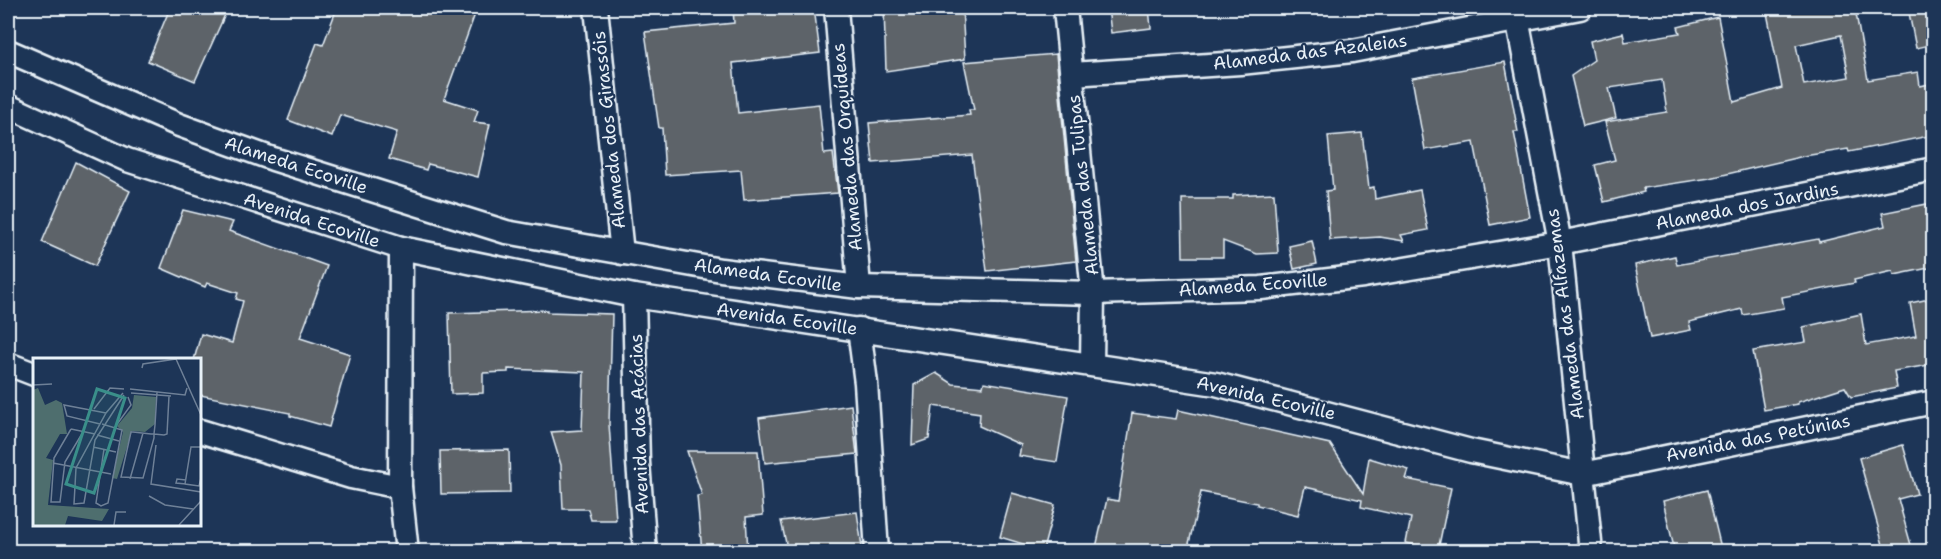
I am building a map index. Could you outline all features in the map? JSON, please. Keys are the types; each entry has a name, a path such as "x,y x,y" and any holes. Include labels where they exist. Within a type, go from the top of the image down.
{"street":[{"name":"Alameda dos Girassóis","path":"595,8 622,253"},
{"name":"Alameda das Orquídeas","path":"836,8 858,287"},
{"name":"Alameda das Tulipas","path":"1065,8 1093,293 1092,364"},
{"name":"Alameda das Azaleias","path":"1072,74 1240,63 1352,51 1516,13 1580,8"},
{"name":"Alameda das Alfazemas","path":"1516,13 1560,243 1591,552"},
{"name":"Alameda Ecoville","path":"8,51 179,125 273,159 506,232 721,270 858,287 1093,293 1261,288 1364,276 1560,243"},
{"name":"Avenida Ecoville","path":"8,106 127,160 400,248 634,296 1216,384 1471,451 1583,474"},
{"name":"Alameda dos Jardins","path":"1560,243 1934,169"},
{"path":"400,248 400,487 407,552"},
{"name":"Avenida das Acácias","path":"634,296 638,462 645,552"},
{"path":"859,329 867,394 877,552"},
{"path":"8,364 33,374"},
{"name":"Avenida das Petúnias","path":"1583,474 1934,402"},
{"path":"201,431 351,477 400,487"}],"building":[{"path":"170,8 228,8 195,81 148,61"},
{"path":"337,8 447,8 475,14 444,99 478,110 474,122 490,124 478,177 428,164 426,170 389,159 397,132 340,115 332,137 288,120 317,43 323,45"},
{"path":"733,8 814,8 820,53 733,63 738,113 819,104 824,154 833,153 838,193 744,200 741,170 665,175 662,128 659,128 645,32 734,23"},
{"path":"884,8 962,8 965,59 886,71"},
{"path":"1108,8 1149,8 1151,28 1111,33"},
{"path":"1766,8 1855,8 1868,80 1918,72 1920,86 1934,83 1934,135 1849,152 1848,149 1804,156 1710,178 1643,188 1644,192 1604,202 1595,165 1615,160 1605,122 1667,112 1662,80 1609,88 1616,118 1583,126 1571,76 1594,60 1590,41 1623,33 1625,42 1680,33 1678,27 1718,17 1734,102 1782,88","holes":["1841,35 1849,77 1804,85 1796,45"]},
{"path":"1908,8 1934,8 1934,44 1916,48"},
{"path":"1056,54 1076,261 987,271 972,155 873,163 869,123 970,115 969,110 974,110 964,62"},
{"path":"1505,62 1518,132 1514,132 1530,217 1490,225 1474,142 1425,150 1412,78"},
{"path":"1362,133 1369,188 1374,187 1375,199 1420,190 1428,230 1401,235 1404,241 1380,237 1330,240 1326,191 1333,190 1328,136"},
{"path":"76,162 130,191 95,266 42,242"},
{"path":"1274,193 1278,253 1257,254 1223,241 1223,257 1183,257 1182,199 1233,199 1233,195"},
{"path":"1927,204 1928,209 1934,209 1934,267 1894,275 1893,271 1854,280 1855,283 1782,297 1784,308 1743,315 1742,309 1689,322 1691,330 1650,338 1635,265 1675,256 1677,265 1818,239 1819,242 1885,226 1882,213"},
{"path":"183,210 233,222 229,231 327,266 300,338 350,354 329,427 290,416 290,413 201,395 201,358 195,358 201,334 232,343 243,301 236,299 238,293 207,283 205,287 161,268"},
{"path":"1312,241 1317,264 1294,269 1289,246"},
{"path":"1934,298 1934,364 1894,371 1897,388 1851,397 1845,387 1798,402 1798,404 1764,410 1753,351 1806,342 1803,327 1861,314 1866,345 1916,336 1910,303"},
{"path":"547,310 547,312 612,314 609,424 616,520 591,520 588,509 563,509 561,465 551,432 582,430 584,372 508,369 508,372 483,373 483,393 451,394 449,313"},
{"path":"936,373 953,384 983,387 984,382 1068,396 1057,462 1019,456 1021,445 979,426 980,413 933,406 929,439 912,445 914,385"},
{"path":"851,405 857,454 765,463 759,418"},
{"path":"1178,410 1330,444 1363,494 1369,458 1409,470 1406,479 1451,488 1438,550 1406,543 1411,518 1361,507 1362,500 1305,487 1298,515 1257,505 1257,503 1201,492 1187,552 1095,552 1107,499 1118,501 1132,413 1176,419"},
{"path":"1903,445 1917,494 1898,499 1913,552 1885,552 1859,458"},
{"path":"509,450 510,493 441,494 440,451"},
{"path":"687,451 758,451 763,515 746,517 748,552 702,552 697,496 702,495"},
{"path":"1707,490 1722,552 1675,552 1663,501"},
{"path":"1012,493 1055,505 1043,550 1000,537"},
{"path":"857,512 862,547 834,552 788,552 781,521"}]}
